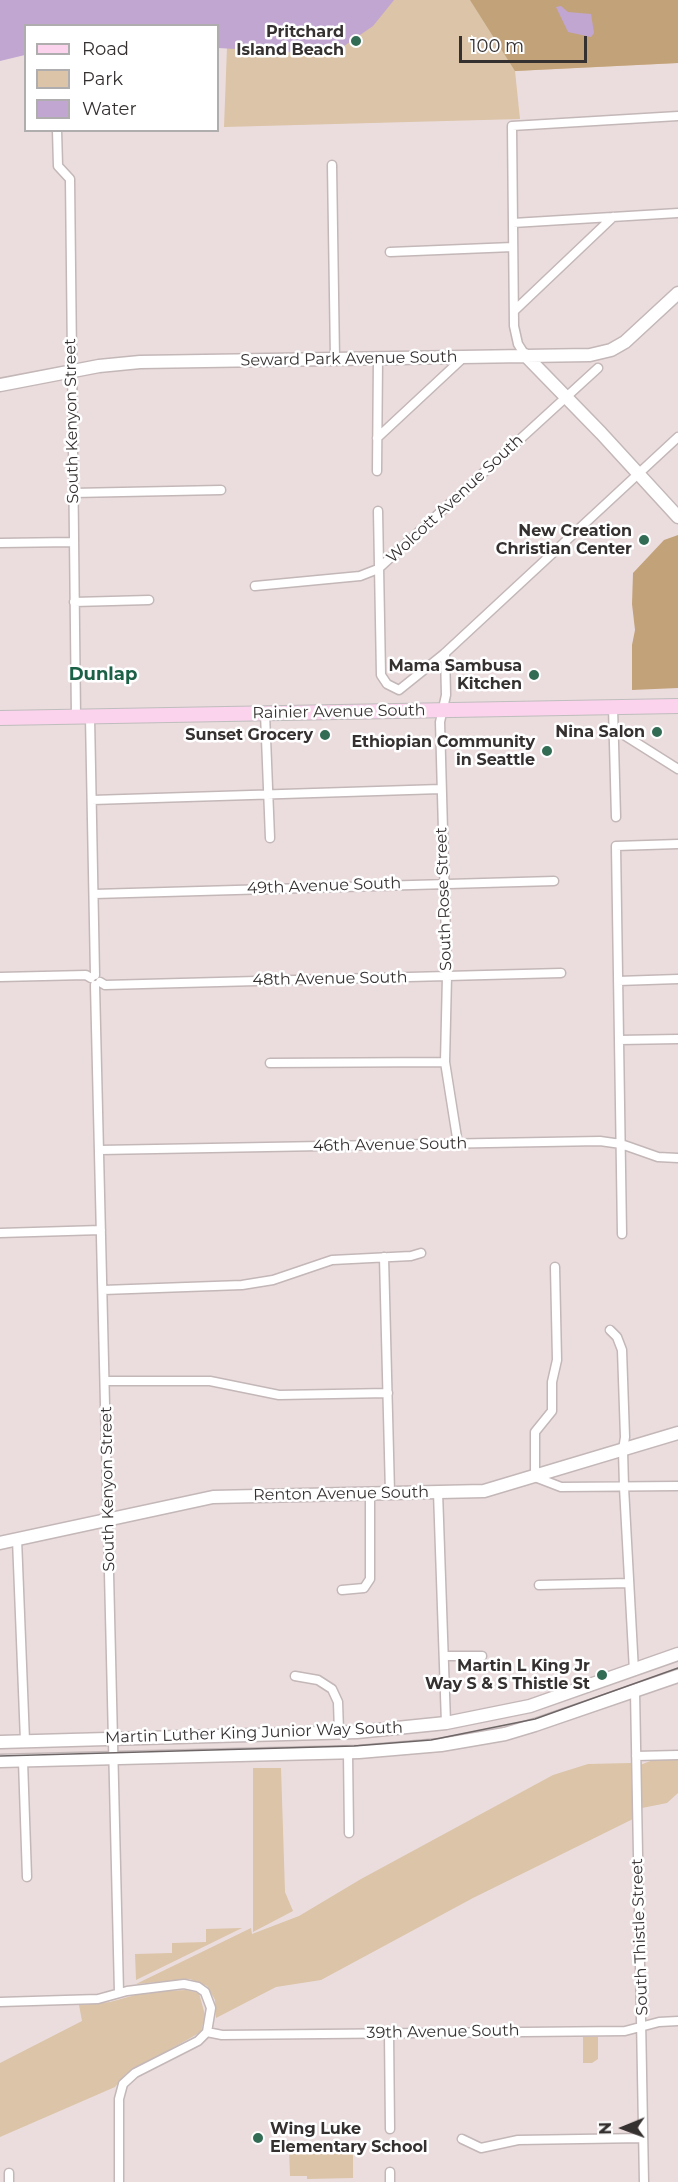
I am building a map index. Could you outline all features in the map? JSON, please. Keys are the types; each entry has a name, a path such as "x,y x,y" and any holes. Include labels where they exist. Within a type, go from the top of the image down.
{"main road":[{"name":"Seward Park Avenue South","path":"0,385 72,371 140,362 581,356 611,350 625,342 678,293"},
{"path":"525,356 677,514"},
{"name":"Rainier Avenue South","path":"0,718 678,706"},
{"name":"Renton Avenue South","path":"0,1543 213,1497 484,1491 678,1433"},
{"name":"Martin Luther King Junior Way South","path":"0,1742 339,1732 446,1723 530,1707 678,1654"},
{"name":"Martin Luther King Junior Way South","path":"0,1761 348,1753 434,1746 505,1734 678,1676"}],"street":[{"path":"525,356 515,336 512,126 678,116"},
{"name":"South Kenyon Street","path":"57,132 58,166 70,178 74,602 92,800 119,1993"},
{"path":"332,165 335,359"},
{"path":"513,223 678,213"},
{"path":"514,311 614,216"},
{"path":"390,252 513,247"},
{"path":"377,438 464,357"},
{"path":"377,471 378,359"},
{"name":"Wolcott Avenue South","path":"255,586 360,576 378,569 598,368"},
{"path":"378,511 381,675 392,689 399,690 445,653 678,437"},
{"path":"73,493 221,490"},
{"path":"0,543 74,542"},
{"path":"74,602 149,600"},
{"name":"South Rose Street","path":"445,653 446,696 440,722 447,976 445,1062 458,1144"},
{"path":"613,707 616,817"},
{"path":"265,713 270,838"},
{"path":"613,728 678,769"},
{"path":"92,800 441,789"},
{"path":"622,1234 616,846 678,844"},
{"name":"49th Avenue South","path":"94,894 444,882 554,881"},
{"name":"48th Avenue South","path":"0,976 86,975 105,985 561,973"},
{"path":"618,981 678,980"},
{"path":"619,1040 678,1039"},
{"path":"270,1063 445,1062"},
{"name":"46th Avenue South","path":"100,1150 600,1141 621,1144 658,1157 678,1158"},
{"path":"0,1233 101,1230"},
{"path":"103,1290 242,1286 273,1281 332,1260 411,1256 421,1253"},
{"path":"384,1257 390,1493"},
{"path":"555,1267 557,1360 552,1382 552,1411 535,1432 535,1477 561,1486 678,1486"},
{"path":"610,1330 617,1337 622,1350 624,1487 634,1671"},
{"path":"105,1381 210,1381 279,1395 388,1393"},
{"path":"438,1492 446,1723"},
{"path":"342,1590 364,1588 370,1579 370,1494"},
{"path":"17,1539 25,1741"},
{"path":"539,1585 629,1583"},
{"path":"445,1656 482,1656"},
{"path":"295,1676 318,1680 332,1689 338,1702 339,1732"},
{"name":"South Thistle Street","path":"635,1691 643,2027 644,2182"},
{"path":"348,1753 349,1833"},
{"path":"636,1756 678,1755"},
{"path":"23,1761 27,1877"},
{"path":"0,2002 98,1999 119,1993 184,1984 198,1987 205,1992 211,2008 207,2032 198,2041 135,2073 123,2084 119,2099 119,2182"},
{"name":"39th Avenue South","path":"207,2032 222,2035 625,2031 678,2021"},
{"path":"389,2033 390,2129"},
{"path":"462,2139 481,2148 518,2140 643,2138"},
{"path":"390,2172 390,2182"}],"green space":[{"name":"Pritchard Island Beach","path":"316,0 678,0 678,63 515,71 520,119 224,127 227,47"},
{"path":"653,1760 678,1760 678,1793 667,1803 642,1808 640,1765"},
{"path":"631,1763 633,1819 473,1898 321,1980 276,1987 216,2018 215,2000 207,1986 190,1979 136,1984 251,1928 252,1934 299,1916 361,1879 553,1775 588,1764"},
{"path":"253,1768 281,1768 285,1892 293,1911 253,1932"},
{"path":"242,1928 136,1980 135,1954 172,1953 172,1943 206,1942 206,1929"},
{"path":"186,1990 199,1993 205,2015 201,2032 126,2074 115,2087 0,2137 0,2063 82,2021 79,2005 110,2002 146,1992"},
{"path":"583,2037 598,2037 598,2059 592,2063 583,2063"},
{"path":"353,2148 353,2178 307,2179 307,2176 290,2176 289,2149"}],"shaded area":[{"path":"470,0 678,0 678,63 515,71"},
{"path":"678,535 678,688 632,690 632,645 635,630 632,604 633,573 664,540"}],"water":[{"path":"0,0 394,0 373,26 344,46 322,54 219,48 219,24 24,24 24,55 0,61"},
{"path":"561,6 568,12 591,14 594,33 591,37 568,32 556,7"}],"tram line":[{"path":"0,1756 354,1746 431,1740 535,1719 678,1668"}],"place":[{"name":"Pritchard Island Beach","path":"356,41"},
{"name":"New Creation Christian Center","path":"644,540"},
{"name":"Mama Sambusa Kitchen","path":"534,675"},
{"name":"Nina Salon","path":"657,732"},
{"name":"Sunset Grocery","path":"325,735"},
{"name":"Ethiopian Community in Seattle","path":"547,751"},
{"name":"Martin L King Jr Way S & S Thistle St","path":"602,1675"},
{"name":"Wing Luke Elementary School","path":"258,2138"}],"district":[{"name":"Dunlap","path":"103,675"}]}
